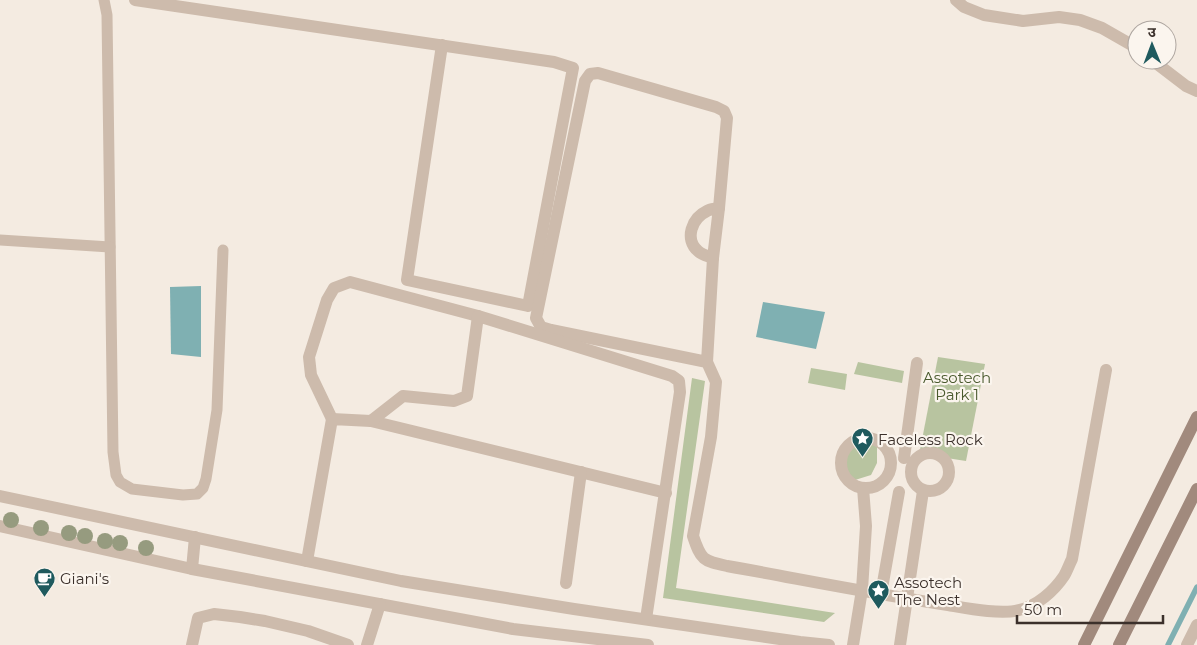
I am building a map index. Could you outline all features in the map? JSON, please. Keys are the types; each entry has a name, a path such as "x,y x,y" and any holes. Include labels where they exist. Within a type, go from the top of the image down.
{"street":[{"path":"135,0 442,45 554,62 574,68 528,306 407,280 442,45"},
{"path":"956,0 964,7 984,14 1023,21 1059,18 1080,20 1102,28 1127,42"},
{"path":"1165,70 1186,86 1197,91"},
{"path":"707,362 551,330 541,327 536,318 586,81 590,74 598,73 716,107 724,111 727,118 712,258 707,362 716,382 711,437 693,536 698,551 704,560 906,599 986,610 1019,611 1038,601 1054,588 1064,576 1072,559 1106,370"},
{"path":"712,258 699,253 692,245 690,237 691,228 697,218 707,210 718,208"},
{"path":"307,561 332,419 311,375 309,357 327,300 334,288 350,282 478,316 672,376 679,381 680,392 666,493 646,619"},
{"path":"371,421 403,396 454,401 467,396 478,316"},
{"path":"890,456 910,458 927,453 940,455 948,465 950,471 949,478 941,489 929,492 918,488 913,483 911,477 910,470 912,465 910,458 918,363"},
{"path":"1084,645 1197,417"},
{"path":"332,419 371,421 666,493"},
{"path":"864,437 873,438 880,442 890,456 891,464 885,479 871,487 855,486 848,481 840,466 844,450 849,443 864,437"},
{"path":"566,583 580,472"},
{"path":"853,645 862,590 866,526 863,488"},
{"path":"1118,645 1197,489"},
{"path":"900,645 923,491"},
{"path":"881,594 900,492"},
{"path":"0,496 401,581 829,645"},
{"path":"0,526 192,570 513,629 648,645"},
{"path":"192,570 194,537"},
{"path":"367,645 380,604"},
{"path":"192,645 198,618 214,614 240,616 265,621 308,631 328,642 348,645"},
{"path":"1186,645 1197,625"}],"lane":[{"path":"104,0 107,15 113,452 116,475 120,482 132,489 183,496 197,494 203,488 217,410 223,250"},
{"path":"0,240 110,247"}],"green space":[{"name":"Assotech Park 1","path":"938,357 985,364 966,461 927,455 920,450"},
{"path":"858,362 904,371 902,383 854,374"},
{"path":"811,368 847,374 845,390 808,383"},
{"path":"692,378 705,381 676,588 835,613 824,622 663,598"},
{"path":"862,442 877,445 877,463 871,475 855,480 847,474 847,458 849,451"}],"water":[{"path":"201,286 201,357 171,354 170,287"},
{"path":"763,302 825,312 816,349 756,337"}],"waterway":[{"path":"1168,645 1197,587"}],"place":[{"name":"Faceless Rock","path":"862,458"},
{"name":"Giani's","path":"44,597"},
{"name":"Assotech The Nest","path":"878,610"}]}
